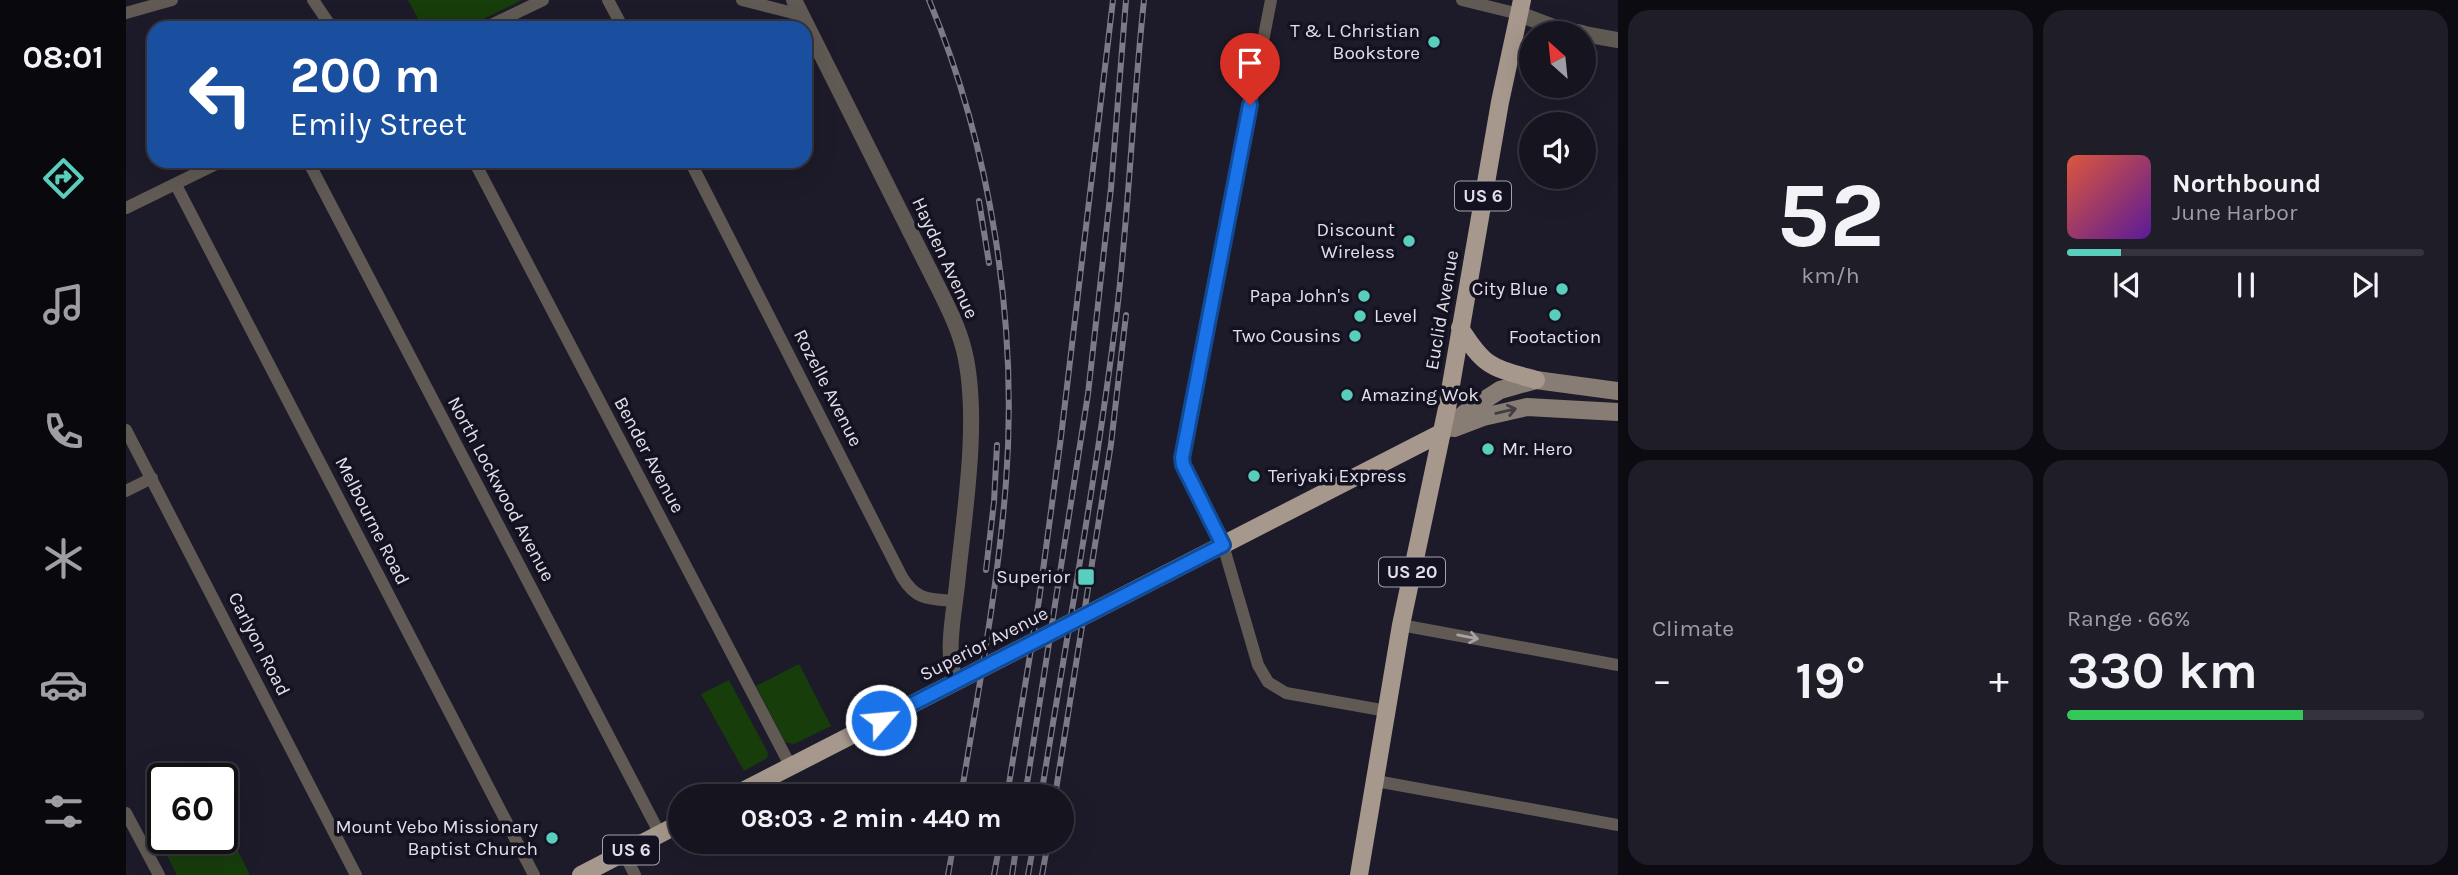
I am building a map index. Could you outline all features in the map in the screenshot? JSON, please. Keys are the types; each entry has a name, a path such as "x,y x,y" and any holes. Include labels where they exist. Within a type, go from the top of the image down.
{"main road":[{"name":"Euclid Avenue","path":"1359,875 1401,625 1441,433 1500,102 1521,7"},
{"path":"1461,328 1482,359 1499,369 1536,380 1618,391"},
{"path":"1441,433 1500,390 1536,380"},
{"path":"1441,433 1483,417 1527,407 1618,412"},
{"name":"Superior Avenue","path":"757,784 1441,433"},
{"name":"US 6","path":"581,875 668,830"}],"street":[{"path":"126,13 172,0"},
{"path":"313,0 327,21"},
{"path":"499,21 542,0"},
{"path":"608,0 619,21"},
{"path":"742,0 797,7"},
{"path":"1271,0 1182,458 1183,465 1223,545 1258,665 1268,682 1286,693 1387,711"},
{"path":"1462,0 1521,7 1545,21"},
{"path":"1596,36 1618,40"},
{"name":"Hayden Avenue","path":"812,37 954,320 964,351 971,423 956,601 950,641 951,666 956,682"},
{"path":"126,208 209,168"},
{"name":"North Lockwood Avenue","path":"312,168 660,834"},
{"name":"Bender Avenue","path":"478,168 790,767"},
{"name":"Rozelle Avenue","path":"694,168 906,583 916,595 956,601"},
{"name":"Melbourne Road","path":"176,185 534,875"},
{"name":"Carlyon Road","path":"126,430 356,875"},
{"path":"126,491 152,478"},
{"path":"1401,625 1618,665"},
{"path":"1376,781 1618,825"},
{"path":"126,813 159,875"},
{"path":"624,853 635,875"}],"green space":[{"path":"408,0 522,0 479,21 419,21"},
{"path":"799,664 831,726 794,744 785,742 756,686"},
{"path":"729,680 768,753 767,758 744,771 701,694"},
{"path":"238,851 250,875 177,875 166,854 238,854"}],"railway":[{"path":"929,0 951,57 984,175 1003,298 1008,360 1006,482 998,561 963,784"},
{"path":"1009,784 1039,600 1061,437 1113,0"},
{"path":"1027,784 1088,394 1111,188 1126,0"},
{"path":"1043,784 1091,493 1117,311 1144,0"},
{"path":"979,201 989,263"},
{"path":"1057,784 1111,444 1126,315"},
{"path":"986,570 997,445"},
{"path":"948,875 952,854"},
{"path":"994,875 998,854"},
{"path":"1012,875 1015,854"},
{"path":"1028,875 1032,854"},
{"path":"1042,875 1046,854"}],"place":[{"name":"T & L Christian Bookstore","path":"1434,42"},
{"name":"Discount Wireless","path":"1409,241"},
{"name":"City Blue","path":"1562,289"},
{"name":"Papa John's","path":"1364,296"},
{"name":"Footaction","path":"1555,315"},
{"name":"Level","path":"1360,316"},
{"name":"Two Cousins","path":"1355,336"},
{"name":"Amazing Wok","path":"1347,395"},
{"name":"Mr. Hero","path":"1488,449"},
{"name":"Teriyaki Express","path":"1254,476"},
{"name":"Superior","path":"1086,577"},
{"name":"Mount Vebo Missionary Baptist Church","path":"552,838"}],"route":[{"path":"881,720 1223,545 1182,458 1250,105"}]}
